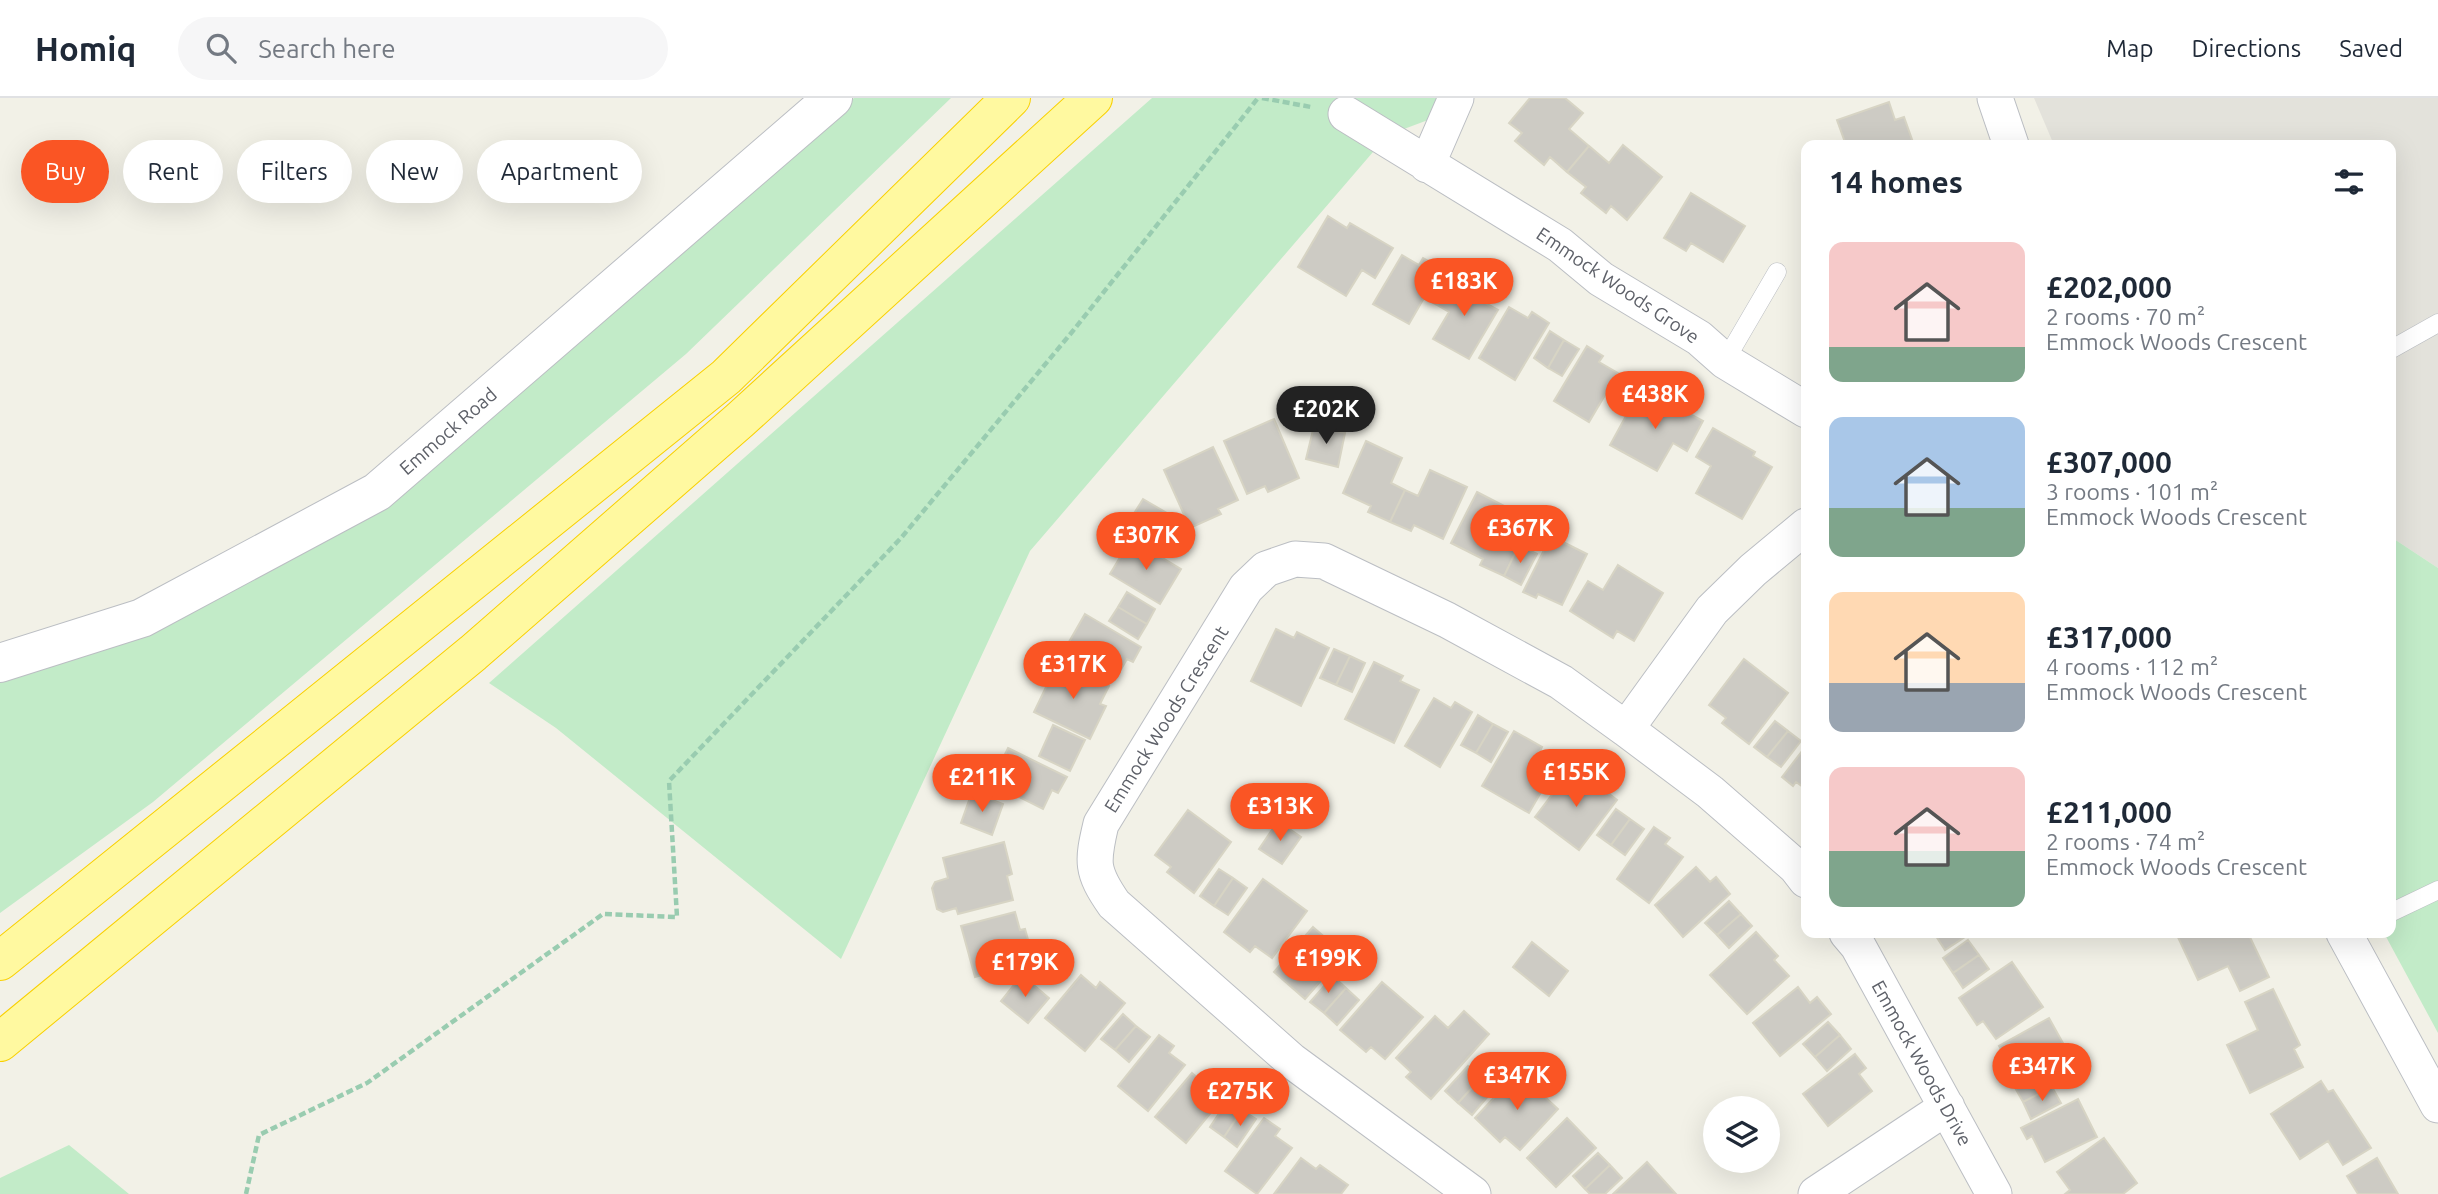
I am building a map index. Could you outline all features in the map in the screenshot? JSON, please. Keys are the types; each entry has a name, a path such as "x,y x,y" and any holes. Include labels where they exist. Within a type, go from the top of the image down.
{"highway":[{"path":"0,961 726,377 1011,98"},
{"path":"0,1042 473,653 740,421 1093,98"}],"street":[{"name":"Emmock Road","path":"0,663 142,618 377,492 833,98"},
{"path":"1427,165 1456,98"},
{"path":"1995,98 2009,140"},
{"name":"Emmock Woods Grove","path":"1346,114 1560,245 1601,279 1699,338 1725,361 1801,407"},
{"path":"1801,530 1753,570 1712,610 1626,729 1710,792 1801,874"},
{"name":"Emmock Woods Crescent","path":"1472,1194 1292,1061 1114,904 1097,880 1094,851 1101,824 1246,588 1266,569 1295,559 1324,561 1447,620 1561,682 1626,729"},
{"name":"Emmock Woods Drive","path":"1851,938 1994,1194"},
{"path":"2349,938 2438,1105"},
{"path":"1816,1194 1947,1107"}],"lane":[{"path":"1725,361 1777,272"},
{"path":"2396,346 2438,323"},
{"path":"2396,910 2438,890"}],"path":[{"path":"246,1194 259,1135 367,1083 603,914 677,917 668,781 901,538 1072,332 1260,98 1346,114"}],"shaded area":[{"path":"2034,98 2438,98 2438,568 2396,540 2396,140 2052,140"}],"green space":[{"path":"854,98 951,98 686,354 153,802 0,913 0,678 140,638 338,535 418,475"},
{"path":"1152,98 1438,98 1428,120 1404,129 1352,99 1331,125 1373,152 1030,551 841,959 556,728 489,683"},
{"path":"2396,540 2438,568 2438,1033 2387,938 2396,938"},
{"path":"69,1145 129,1194 0,1194 0,1178"}],"building":[{"path":"1530,98 1565,98 1583,113 1569,129 1589,146 1567,172 1550,157 1544,165 1515,141 1522,133 1509,123"},
{"path":"1889,102 1895,120 1904,117 1912,140 1844,140 1837,120"},
{"path":"1623,145 1662,177 1627,220 1611,206 1606,213 1581,193 1586,187 1567,172 1589,146 1609,163"},
{"path":"1691,193 1745,226 1723,262 1691,243 1686,251 1664,238"},
{"path":"1328,216 1347,228 1350,223 1393,248 1375,278 1362,270 1346,296 1298,267"},
{"path":"1402,255 1419,265 1423,258 1454,275 1437,305 1424,298 1409,324 1373,304"},
{"path":"1454,275 1482,292 1478,299 1498,310 1469,359 1433,339 1449,312 1437,305"},
{"path":"1509,307 1528,318 1532,312 1549,323 1515,380 1479,358"},
{"path":"1550,331 1564,340 1548,368 1534,358"},
{"path":"1564,340 1579,349 1562,376 1548,368"},
{"path":"1587,346 1603,356 1599,362 1618,373 1589,422 1554,401"},
{"path":"1639,392 1657,402 1660,398 1703,421 1687,451 1673,443 1657,471 1610,445"},
{"path":"1274,419 1299,478 1268,492 1265,486 1247,494 1224,441"},
{"path":"1314,426 1345,433 1338,467 1306,459"},
{"path":"1713,428 1755,452 1753,456 1772,467 1742,519 1696,493 1711,466 1696,457"},
{"path":"1366,441 1402,458 1391,483 1405,490 1390,522 1368,512 1371,506 1343,493"},
{"path":"1213,447 1238,500 1218,509 1221,514 1190,528 1164,470"},
{"path":"1430,470 1467,487 1443,539 1414,525 1411,531 1390,522 1405,490 1418,496"},
{"path":"1477,492 1514,511 1502,536 1519,545 1504,576 1480,565 1483,559 1451,543"},
{"path":"1143,499 1172,516 1154,545 1125,528"},
{"path":"1551,536 1587,554 1562,605 1538,594 1536,598 1523,592"},
{"path":"1131,539 1181,569 1160,604 1110,574"},
{"path":"1519,545 1537,554 1521,585 1504,576"},
{"path":"1618,565 1663,593 1634,641 1617,631 1613,638 1570,611 1588,581 1603,590"},
{"path":"1127,592 1155,609 1147,624 1118,607"},
{"path":"1118,607 1147,624 1138,639 1109,621"},
{"path":"1085,614 1141,647 1133,662 1127,659 1116,678 1065,649"},
{"path":"1276,629 1294,638 1297,632 1329,648 1301,706 1251,681"},
{"path":"1334,649 1350,656 1336,685 1320,678"},
{"path":"1350,656 1365,663 1352,692 1336,685"},
{"path":"1744,659 1788,693 1749,744 1722,723 1726,718 1709,705"},
{"path":"1058,662 1109,686 1100,704 1106,706 1090,739 1034,712"},
{"path":"1374,662 1403,676 1400,681 1419,690 1394,743 1345,719"},
{"path":"1434,698 1451,708 1455,702 1472,712 1440,767 1405,746"},
{"path":"1478,715 1493,724 1476,753 1461,745"},
{"path":"1775,721 1788,731 1767,757 1754,747"},
{"path":"1493,724 1508,732 1491,762 1476,753"},
{"path":"1053,725 1085,740 1070,771 1039,756"},
{"path":"1514,731 1542,747 1539,753 1558,763 1529,813 1482,786"},
{"path":"1788,731 1801,741 1781,767 1767,757"},
{"path":"1008,748 1067,777 1058,793 1052,790 1043,809 991,783"},
{"path":"1801,752 1801,786 1796,782 1793,786 1782,777"},
{"path":"1570,771 1586,783 1590,779 1617,800 1579,850 1535,817"},
{"path":"972,792 1003,804 992,835 961,823"},
{"path":"1616,809 1630,819 1611,845 1597,835"},
{"path":"1188,810 1231,842 1194,893 1167,872 1171,867 1155,855"},
{"path":"1630,819 1644,829 1625,855 1611,845"},
{"path":"1278,821 1301,837 1282,864 1259,849"},
{"path":"1654,827 1670,838 1665,844 1683,857 1649,903 1617,879"},
{"path":"1004,842 1012,874 1007,876 1013,900 958,914 956,908 943,912 937,909 932,888 935,882 948,878 943,858"},
{"path":"1696,867 1710,882 1716,877 1730,894 1683,937 1655,905"},
{"path":"1219,869 1233,878 1214,906 1200,896"},
{"path":"1233,878 1247,888 1228,915 1214,906"},
{"path":"1263,879 1307,911 1272,958 1255,946 1250,952 1224,932"},
{"path":"1729,901 1741,914 1717,935 1705,923"},
{"path":"1015,912 1020,930 1025,929 1034,961 975,977 961,926"},
{"path":"1741,914 1752,926 1729,948 1717,935"},
{"path":"1313,927 1344,954 1305,999 1274,972"},
{"path":"1756,932 1778,956 1774,960 1789,976 1747,1014 1710,975"},
{"path":"1937,938 1963,938 1945,950"},
{"path":"2178,938 2250,938 2269,977 2240,991 2228,966 2198,980"},
{"path":"1968,940 1979,955 1953,973 1943,958"},
{"path":"1532,942 1568,971 1549,996 1513,967"},
{"path":"1979,955 1989,969 1963,988 1953,973"},
{"path":"2012,962 2043,1007 1996,1039 1983,1021 1977,1025 1959,998"},
{"path":"1022,975 1049,998 1028,1023 1001,1001"},
{"path":"1081,975 1096,988 1100,982 1125,1003 1085,1051 1045,1018"},
{"path":"1333,976 1346,988 1324,1013 1310,1002"},
{"path":"1382,982 1423,1017 1385,1059 1371,1047 1366,1052 1340,1030"},
{"path":"1798,987 1810,1003 1817,997 1831,1014 1780,1056 1753,1023"},
{"path":"1346,988 1359,1000 1337,1025 1324,1013"},
{"path":"2273,989 2300,1045 2294,1049 2303,1067 2250,1093 2227,1045 2258,1030 2245,1002"},
{"path":"1464,1011 1489,1034 1431,1099 1406,1077 1411,1072 1396,1058 1435,1016 1448,1028"},
{"path":"1123,1014 1136,1026 1115,1050 1101,1039"},
{"path":"2049,1018 2068,1052 2018,1080 1999,1046"},
{"path":"1828,1022 1840,1035 1815,1057 1803,1044"},
{"path":"1136,1026 1150,1037 1129,1062 1115,1050"},
{"path":"1159,1035 1174,1046 1169,1053 1185,1065 1148,1111 1118,1086"},
{"path":"1840,1035 1851,1049 1827,1071 1815,1057"},
{"path":"1855,1054 1866,1068 1859,1074 1872,1091 1828,1126 1803,1094"},
{"path":"1468,1066 1481,1078 1458,1103 1445,1091"},
{"path":"2043,1070 2052,1087 2023,1102 2014,1086"},
{"path":"1518,1072 1558,1109 1520,1150 1505,1137 1500,1142 1475,1118"},
{"path":"1192,1073 1207,1086 1212,1081 1227,1093 1186,1143 1155,1117"},
{"path":"1481,1078 1494,1089 1472,1115 1458,1103"},
{"path":"2321,1081 2328,1092 2333,1090 2371,1148 2343,1165 2328,1141 2300,1159 2271,1114"},
{"path":"2052,1087 2061,1103 2031,1119 2023,1102"},
{"path":"2078,1099 2097,1137 2045,1162 2032,1136 2027,1139 2021,1128"},
{"path":"1228,1100 1242,1110 1224,1137 1210,1127"},
{"path":"1242,1110 1256,1119 1237,1147 1224,1137"},
{"path":"1264,1118 1280,1129 1275,1136 1292,1148 1257,1194 1225,1171"},
{"path":"1567,1118 1596,1148 1556,1187 1527,1158"},
{"path":"2104,1138 2137,1183 2123,1194 2065,1194 2070,1190 2057,1172"},
{"path":"1598,1153 1610,1165 1585,1189 1573,1176"},
{"path":"1301,1158 1316,1169 1320,1165 1348,1185 1341,1194 1274,1194"},
{"path":"2377,1158 2398,1194 2358,1194 2347,1176"},
{"path":"1647,1162 1676,1194 1613,1194"},
{"path":"1610,1165 1622,1178 1605,1194 1590,1194 1585,1189"}]}
